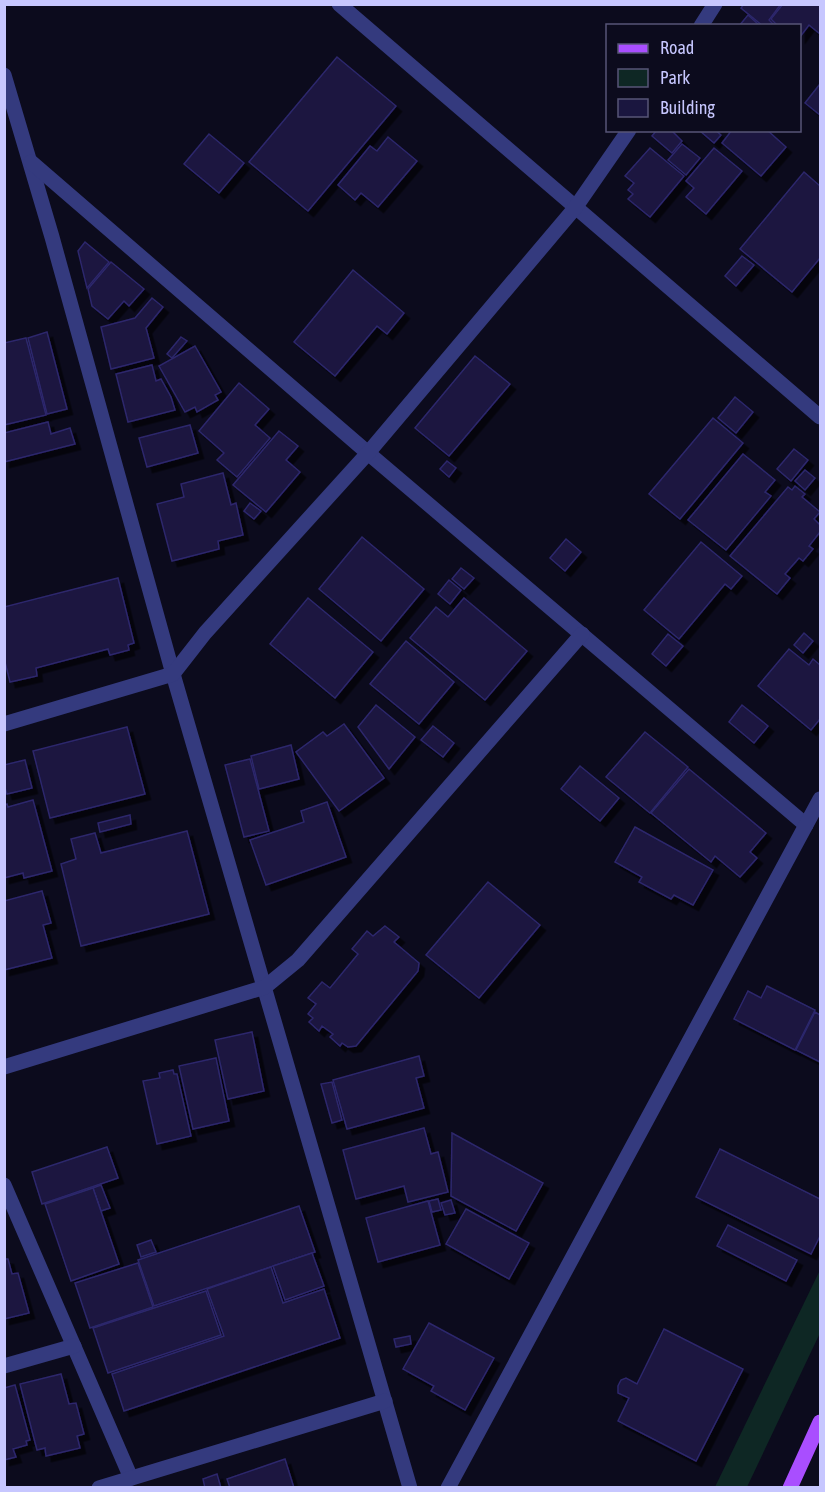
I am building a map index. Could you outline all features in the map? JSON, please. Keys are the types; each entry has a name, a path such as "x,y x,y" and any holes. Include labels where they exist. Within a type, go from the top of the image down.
{"main road":[{"path":"790,1488 820,1422"}],"street":[{"path":"339,4 820,417"},
{"path":"702,24 715,4"},
{"path":"4,75 31,162 173,674 410,1488"},
{"path":"4,724 173,674 205,633 368,453 575,208 627,132"},
{"path":"31,162 368,453 806,825"},
{"path":"4,1067 265,987 298,960 582,634"},
{"path":"448,1488 820,799"},
{"path":"4,1185 131,1478"},
{"path":"4,1366 74,1346"},
{"path":"99,1488 385,1401"}],"green space":[{"path":"820,1270 820,1333 747,1487 715,1487"}],"building":[{"path":"744,4 781,4 769,20 773,24 761,24 741,8"},
{"path":"783,4 820,4 820,34 809,25 801,36 801,24 776,24 771,19"},
{"path":"748,15 758,24 741,24"},
{"path":"337,57 396,106 308,211 249,162"},
{"path":"820,84 820,115 805,103"},
{"path":"655,132 673,132 682,141 672,153 652,136"},
{"path":"701,132 717,132 721,135 714,143"},
{"path":"730,132 769,132 786,147 761,176 722,143"},
{"path":"209,134 244,163 219,193 184,164"},
{"path":"388,137 417,161 378,207 361,193 355,200 338,185 370,146 377,151"},
{"path":"682,144 700,158 686,175 668,160"},
{"path":"650,148 684,176 650,217 628,199 633,194 628,190 634,183 625,176"},
{"path":"714,148 742,171 706,214 686,197 694,188 686,181"},
{"path":"804,172 820,186 820,258 792,292 740,249"},
{"path":"85,242 109,262 87,288 78,251"},
{"path":"742,256 754,265 736,286 725,276"},
{"path":"111,262 144,289 129,306 124,301 108,319 92,306 88,289"},
{"path":"353,270 404,313 387,334 377,326 335,376 294,342"},
{"path":"152,298 163,307 146,328 154,358 111,369 101,327 135,318"},
{"path":"47,332 67,409 47,414 28,338"},
{"path":"181,337 187,341 172,358 167,354"},
{"path":"26,338 46,415 4,425 4,343"},
{"path":"195,346 221,392 215,395 218,400 197,412 195,407 185,412 159,366"},
{"path":"475,356 510,384 449,456 415,428"},
{"path":"152,365 156,381 161,379 175,410 128,422 116,374"},
{"path":"239,383 269,409 255,425 270,438 237,477 217,460 224,453 199,431"},
{"path":"735,397 753,412 736,433 718,418"},
{"path":"713,418 743,443 680,519 649,494"},
{"path":"48,422 51,434 70,428 75,444 4,462 4,433"},
{"path":"190,425 198,453 147,467 139,438"},
{"path":"279,431 298,446 286,460 300,472 266,512 233,485"},
{"path":"794,449 808,460 791,481 777,469"},
{"path":"743,454 775,480 765,492 771,496 726,550 688,520"},
{"path":"447,461 456,468 449,477 440,469"},
{"path":"805,470 815,478 805,490 795,481"},
{"path":"223,473 231,505 236,503 243,535 218,541 219,549 172,561 157,504 184,497 181,484"},
{"path":"795,486 805,494 802,497 820,512 814,519 820,525 820,532 809,546 813,549 803,561 799,558 785,574 790,578 777,594 730,556 788,487 792,490"},
{"path":"250,503 261,511 254,519 244,511"},
{"path":"362,537 424,589 381,641 319,589"},
{"path":"566,539 581,552 565,571 550,558"},
{"path":"701,542 742,576 731,589 725,584 679,639 644,610"},
{"path":"461,568 474,578 464,589 452,579"},
{"path":"118,578 134,643 128,645 129,650 110,655 108,649 36,668 37,676 10,682 4,658 4,607"},
{"path":"449,580 461,590 450,604 438,594"},
{"path":"308,598 373,652 335,698 270,644"},
{"path":"464,598 527,651 485,700 410,638 436,607 448,617"},
{"path":"804,633 813,641 803,653 794,645"},
{"path":"668,634 683,646 666,666 652,654"},
{"path":"406,641 454,682 419,724 370,684"},
{"path":"789,649 809,665 813,659 820,665 820,719 811,730 758,686"},
{"path":"376,705 415,737 389,769 358,727"},
{"path":"742,705 768,726 754,743 729,722"},
{"path":"344,724 384,778 339,811 296,752 323,732 327,736"},
{"path":"433,726 454,743 443,757 421,740"},
{"path":"127,727 145,794 50,818 33,751"},
{"path":"645,732 688,767 650,813 606,777"},
{"path":"291,745 299,779 259,789 251,756"},
{"path":"250,759 269,831 244,837 225,765"},
{"path":"25,760 32,788 7,794 4,785 4,765"},
{"path":"580,766 619,798 600,821 561,789"},
{"path":"689,769 766,833 750,852 757,858 740,877 715,856 711,862 651,813"},
{"path":"33,800 52,871 24,878 23,873 4,878 4,805 7,804 8,807"},
{"path":"327,802 346,857 266,885 250,840 304,822 301,811"},
{"path":"130,815 131,824 100,832 98,823"},
{"path":"635,827 713,870 693,905 674,895 671,899 639,882 642,877 615,862"},
{"path":"187,831 209,914 81,946 61,864 76,859 71,839 95,833 101,853"},
{"path":"488,882 540,925 479,998 426,955"},
{"path":"42,891 51,923 43,925 52,958 4,970 4,901"},
{"path":"385,926 399,937 394,942 419,963 418,971 356,1046 348,1047 342,1043 340,1046 330,1037 333,1034 322,1026 319,1031 309,1022 313,1018 308,1014 316,1004 308,998 322,982 330,988 358,954 352,949 367,931 373,936"},
{"path":"767,986 815,1010 795,1050 734,1019 748,991 761,998"},
{"path":"815,1012 820,1015 820,1062 796,1050"},
{"path":"252,1032 264,1091 228,1099 215,1040"},
{"path":"419,1056 424,1076 416,1078 424,1108 347,1129 333,1080"},
{"path":"216,1058 229,1121 193,1129 179,1066"},
{"path":"173,1070 174,1074 177,1074 191,1136 157,1144 143,1081 160,1078 159,1073"},
{"path":"332,1082 342,1120 332,1123 321,1084"},
{"path":"424,1128 431,1154 438,1152 448,1192 408,1202 404,1186 356,1199 343,1150"},
{"path":"452,1133 543,1183 516,1231 451,1196"},
{"path":"107,1147 118,1178 42,1204 32,1172"},
{"path":"720,1149 820,1199 820,1236 811,1254 696,1197"},
{"path":"101,1185 110,1208 101,1211 93,1188"},
{"path":"93,1188 119,1264 71,1281 45,1204"},
{"path":"438,1199 441,1210 432,1212 429,1201"},
{"path":"451,1200 455,1213 445,1215 441,1203"},
{"path":"428,1201 440,1245 378,1262 366,1218"},
{"path":"299,1206 315,1252 154,1306 138,1260"},
{"path":"466,1209 529,1243 509,1279 446,1244"},
{"path":"728,1225 797,1260 786,1281 717,1246"},
{"path":"151,1240 156,1252 141,1257 137,1245"},
{"path":"312,1253 324,1286 285,1300 273,1266"},
{"path":"4,1259 8,1259 12,1274 18,1273 29,1313 4,1319"},
{"path":"138,1263 153,1307 90,1328 75,1283"},
{"path":"271,1267 283,1303 324,1289 340,1338 124,1411 112,1374 224,1336 207,1289"},
{"path":"206,1291 221,1335 108,1373 93,1328"},
{"path":"429,1323 494,1358 465,1410 431,1391 434,1386 403,1369"},
{"path":"664,1329 743,1369 696,1461 618,1421 629,1398 618,1393 621,1380 626,1378 637,1384"},
{"path":"410,1336 411,1344 396,1347 394,1339"},
{"path":"61,1374 69,1404 76,1403 84,1434 77,1436 80,1448 46,1456 45,1448 37,1450 20,1384"},
{"path":"15,1385 30,1440 26,1441 27,1445 13,1449 16,1457 4,1460 4,1388"},
{"path":"285,1459 294,1488 230,1488 227,1479"},
{"path":"217,1474 221,1488 205,1488 203,1479"}]}
